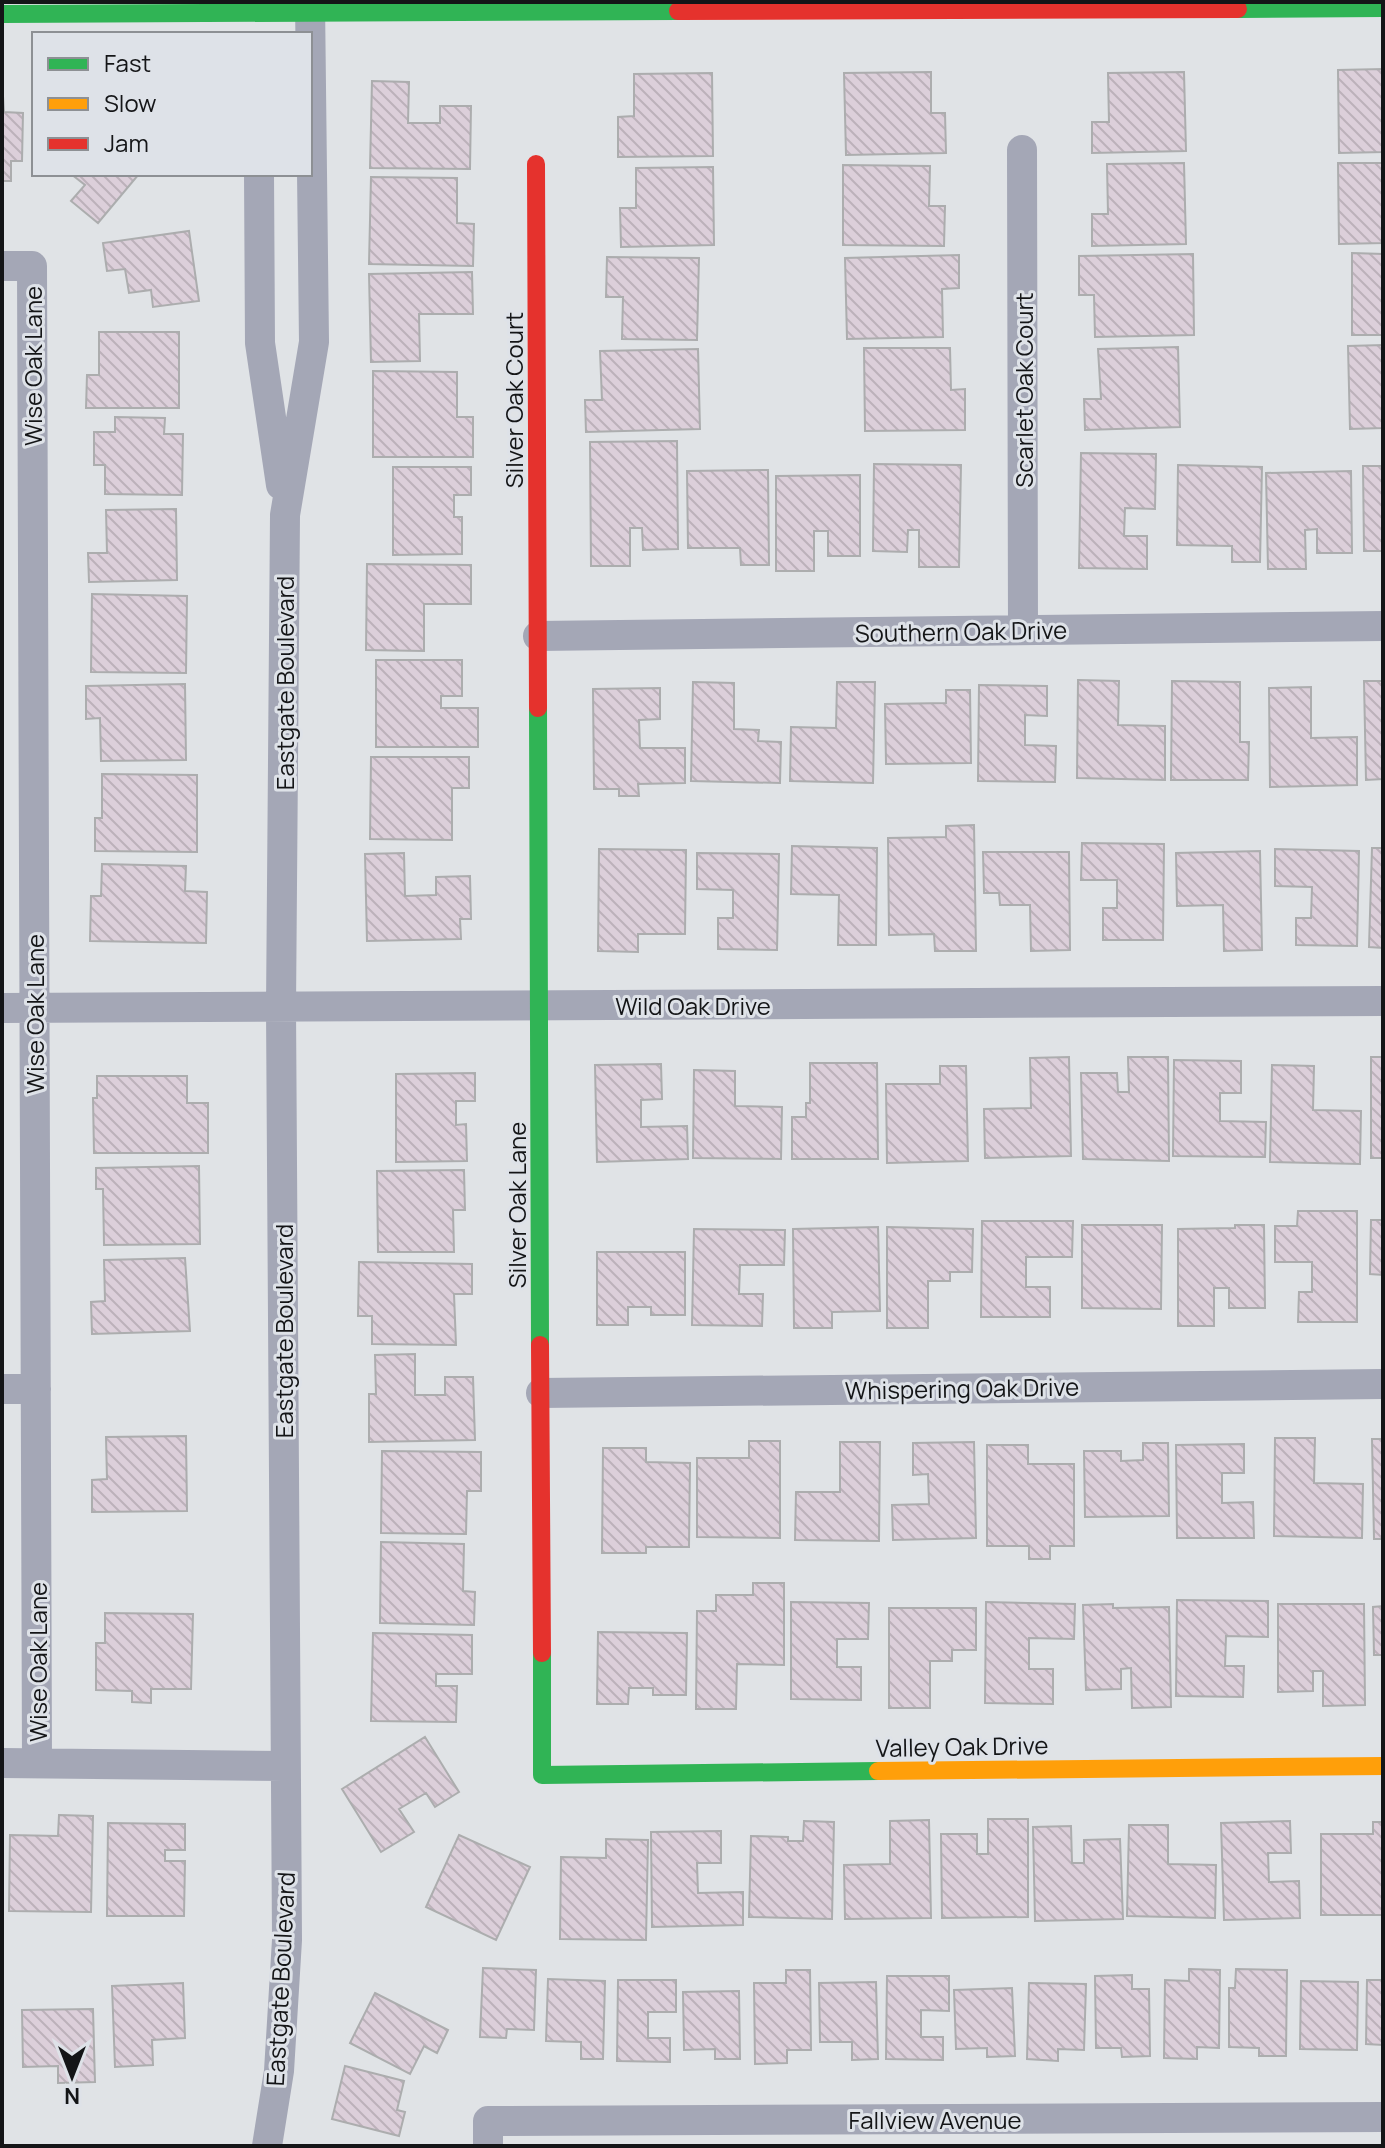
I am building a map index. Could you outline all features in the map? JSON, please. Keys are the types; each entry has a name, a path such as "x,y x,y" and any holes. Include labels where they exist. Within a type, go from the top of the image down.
{"street":[{"path":"2,14 258,16 310,8 1383,8"},
{"name":"Eastgate Boulevard","path":"310,8 310,32"},
{"name":"Scarlet Oak Court","path":"1022,150 1023,630"},
{"name":"Silver Oak Court","path":"536,164 538,636"},
{"name":"Eastgate Boulevard","path":"285,515 314,342 312,175"},
{"name":"Eastgate Boulevard","path":"259,176 260,343 285,515 281,1008 285,1979 279,2071 267,2146"},
{"name":"Wise Oak Lane","path":"17,266 34,1008 37,1763"},
{"name":"Southern Oak Drive","path":"538,636 1383,626"},
{"name":"Silver Oak Lane","path":"538,636 542,1775"},
{"name":"Wild Oak Drive","path":"2,1008 1383,1001"},
{"name":"Whispering Oak Drive","path":"541,1393 1383,1384"},
{"path":"2,1389 36,1389"},
{"path":"2,1763 284,1766"},
{"name":"Valley Oak Drive","path":"542,1775 1383,1766"},
{"name":"Fallview Avenue","path":"488,2134 1383,2117"}],"building":[{"path":"1383,69 1383,152 1339,153 1338,70"},
{"path":"931,72 931,113 945,113 946,153 846,155 844,73"},
{"path":"1184,72 1186,151 1092,153 1092,122 1109,122 1108,73"},
{"path":"712,73 713,156 618,157 618,117 634,116 634,74"},
{"path":"2,80 4,112 23,113 22,161 11,161 11,181 2,181"},
{"path":"372,81 409,82 408,123 440,123 440,106 471,106 470,169 370,168"},
{"path":"1184,163 1186,244 1092,246 1092,214 1108,214 1107,164"},
{"path":"1338,163 1383,163 1383,243 1339,244"},
{"path":"843,165 930,166 929,206 945,206 944,246 843,245"},
{"path":"713,167 714,245 621,247 620,208 636,208 636,168"},
{"path":"74,176 137,176 98,223 71,201 85,185"},
{"path":"371,177 457,178 457,223 474,224 473,266 369,264"},
{"path":"189,231 199,301 153,307 151,290 129,293 125,269 107,271 103,243"},
{"path":"1352,253 1383,254 1383,335 1352,335"},
{"path":"1193,254 1194,335 1095,337 1094,295 1079,295 1079,256"},
{"path":"959,255 959,288 942,289 943,337 847,339 845,258"},
{"path":"607,257 699,258 697,340 622,339 623,297 606,297"},
{"path":"472,272 473,314 419,314 420,361 371,362 369,274"},
{"path":"99,332 179,332 179,408 86,408 87,375 99,375"},
{"path":"1383,345 1383,428 1350,429 1348,346"},
{"path":"1178,347 1180,427 1085,430 1084,399 1101,399 1098,349"},
{"path":"864,348 950,348 951,390 965,389 965,430 865,431"},
{"path":"698,349 700,429 586,432 585,400 602,400 600,351"},
{"path":"373,371 457,372 457,417 473,417 473,457 373,457"},
{"path":"115,417 165,418 164,434 183,434 182,495 105,494 105,465 94,465 94,432 115,432"},
{"path":"677,441 678,549 643,550 642,528 630,528 630,566 591,566 590,442"},
{"path":"1081,453 1156,454 1155,509 1125,508 1124,536 1147,536 1147,569 1079,568"},
{"path":"874,464 961,465 959,567 919,567 919,530 908,530 907,552 873,551"},
{"path":"1178,465 1262,467 1260,562 1232,562 1232,546 1177,545"},
{"path":"1363,466 1383,466 1383,551 1364,551"},
{"path":"393,467 471,467 471,495 454,495 454,517 462,517 462,554 393,555"},
{"path":"768,470 769,565 741,565 740,548 688,548 687,471"},
{"path":"1351,471 1352,553 1317,553 1317,529 1305,530 1306,569 1268,569 1266,473"},
{"path":"860,475 860,556 828,556 828,531 814,531 814,571 776,571 776,476"},
{"path":"176,509 177,580 89,582 88,553 107,553 106,510"},
{"path":"367,564 471,565 471,604 424,604 424,651 366,650"},
{"path":"92,594 187,596 186,673 91,672"},
{"path":"376,660 462,660 462,696 441,696 441,708 478,708 478,747 376,747"},
{"path":"1078,680 1119,681 1118,725 1165,726 1165,780 1077,778"},
{"path":"1172,681 1240,682 1240,742 1249,742 1248,780 1171,780"},
{"path":"1364,681 1383,681 1383,779 1366,780"},
{"path":"693,682 734,683 734,729 759,730 758,741 781,742 780,783 691,781"},
{"path":"837,682 875,682 873,783 790,781 791,727 836,728"},
{"path":"185,684 186,760 101,761 100,718 86,719 86,686"},
{"path":"979,685 1047,686 1047,716 1025,715 1025,745 1056,746 1055,782 978,781"},
{"path":"1311,687 1311,738 1357,737 1357,785 1270,787 1269,688"},
{"path":"660,688 660,719 639,720 640,748 685,748 685,783 638,784 639,796 619,796 619,789 594,789 593,689"},
{"path":"946,690 970,690 971,763 886,764 885,704 946,703"},
{"path":"371,757 469,757 469,788 452,788 452,840 370,839"},
{"path":"102,774 197,775 197,852 95,851 95,818 102,818"},
{"path":"974,825 976,951 935,951 934,934 889,935 888,838 946,837 946,826"},
{"path":"1082,843 1164,844 1163,940 1103,940 1103,908 1117,908 1117,880 1081,880"},
{"path":"792,846 877,848 876,945 838,945 839,895 791,894"},
{"path":"1372,848 1383,848 1383,948 1369,947"},
{"path":"599,849 686,850 685,934 638,934 638,952 598,951"},
{"path":"1275,849 1359,851 1357,946 1296,945 1296,918 1311,918 1312,887 1275,886"},
{"path":"1260,851 1262,950 1224,951 1223,905 1177,906 1176,853"},
{"path":"983,852 1069,852 1070,950 1031,951 1030,905 1000,905 999,893 984,893"},
{"path":"404,853 405,896 436,895 436,877 470,876 471,919 460,919 461,939 367,941 365,854"},
{"path":"697,853 779,854 777,950 718,949 718,918 733,918 733,890 697,889"},
{"path":"102,864 186,866 185,891 207,892 206,943 90,941 91,896 101,896"},
{"path":"1069,1057 1071,1156 985,1158 984,1109 1031,1108 1030,1058"},
{"path":"1128,1057 1168,1057 1169,1161 1083,1159 1081,1073 1117,1073 1118,1092 1129,1092"},
{"path":"1371,1057 1383,1057 1383,1158 1371,1158"},
{"path":"1174,1060 1241,1061 1241,1093 1220,1093 1220,1121 1266,1122 1265,1157 1173,1156"},
{"path":"810,1063 877,1063 878,1159 792,1159 792,1117 806,1117 806,1103 810,1103"},
{"path":"661,1064 662,1099 641,1100 641,1127 687,1126 688,1159 597,1162 595,1065"},
{"path":"1272,1065 1314,1066 1313,1110 1361,1111 1360,1164 1270,1162"},
{"path":"940,1066 966,1066 968,1161 887,1163 886,1084 940,1084"},
{"path":"694,1070 735,1071 735,1106 782,1107 781,1159 693,1158"},
{"path":"475,1073 475,1101 456,1101 456,1125 466,1124 467,1161 396,1162 396,1074"},
{"path":"97,1076 187,1076 187,1103 208,1103 208,1153 94,1153 93,1098 97,1098"},
{"path":"199,1166 200,1244 104,1245 103,1189 96,1189 96,1168"},
{"path":"464,1170 465,1210 453,1210 454,1252 378,1252 377,1171"},
{"path":"1298,1211 1357,1211 1357,1322 1298,1322 1299,1292 1312,1292 1312,1262 1275,1262 1275,1226 1297,1226"},
{"path":"1371,1220 1383,1220 1383,1275 1370,1274"},
{"path":"982,1221 1073,1221 1072,1257 1026,1257 1026,1287 1050,1287 1050,1317 981,1317"},
{"path":"1082,1225 1162,1225 1161,1309 1082,1308"},
{"path":"1235,1225 1264,1225 1265,1308 1229,1308 1229,1288 1214,1288 1214,1326 1178,1326 1178,1229 1235,1228"},
{"path":"878,1227 880,1311 832,1312 832,1328 794,1328 793,1229"},
{"path":"887,1227 973,1229 972,1272 950,1272 950,1281 928,1281 928,1328 887,1328"},
{"path":"694,1229 785,1230 784,1265 740,1265 739,1294 763,1294 762,1326 692,1325"},
{"path":"597,1252 685,1252 685,1315 651,1315 651,1307 628,1307 628,1325 597,1325"},
{"path":"185,1258 190,1331 92,1334 91,1302 105,1301 104,1260"},
{"path":"359,1262 472,1264 472,1294 454,1294 456,1345 372,1344 372,1316 358,1316"},
{"path":"415,1354 415,1395 445,1395 445,1377 473,1377 475,1440 369,1442 369,1394 376,1394 375,1355"},
{"path":"186,1436 187,1511 92,1512 92,1480 107,1479 106,1437"},
{"path":"1275,1438 1315,1438 1314,1483 1363,1484 1362,1538 1274,1536"},
{"path":"1372,1439 1383,1439 1383,1539 1374,1539"},
{"path":"749,1441 780,1441 780,1538 697,1537 697,1458 749,1458"},
{"path":"840,1442 880,1442 879,1541 795,1540 796,1492 840,1492"},
{"path":"974,1442 976,1538 893,1540 892,1505 929,1504 928,1474 913,1475 913,1443"},
{"path":"1143,1443 1168,1443 1169,1516 1085,1517 1084,1451 1121,1451 1121,1461 1143,1460"},
{"path":"1244,1444 1244,1473 1222,1473 1222,1503 1253,1502 1254,1538 1177,1538 1176,1445"},
{"path":"987,1445 1028,1445 1028,1464 1074,1464 1074,1546 1050,1546 1050,1559 1029,1559 1029,1546 987,1546"},
{"path":"603,1448 646,1448 646,1462 690,1463 689,1547 646,1547 646,1553 602,1553"},
{"path":"382,1451 481,1452 481,1491 467,1491 466,1534 381,1533"},
{"path":"381,1542 464,1544 463,1591 475,1592 474,1625 380,1623"},
{"path":"753,1583 784,1583 784,1665 737,1664 736,1709 696,1709 697,1611 716,1611 716,1595 753,1595"},
{"path":"1177,1600 1268,1601 1268,1637 1226,1636 1225,1666 1244,1666 1243,1697 1176,1696"},
{"path":"791,1602 869,1603 868,1639 837,1639 837,1667 861,1667 861,1700 791,1699"},
{"path":"986,1602 1075,1604 1074,1639 1029,1638 1029,1669 1053,1669 1053,1704 985,1703"},
{"path":"1113,1604 1113,1608 1169,1607 1171,1707 1132,1708 1131,1668 1121,1669 1121,1689 1086,1690 1083,1605"},
{"path":"1278,1604 1364,1604 1365,1705 1323,1706 1323,1671 1313,1671 1313,1691 1278,1692"},
{"path":"1383,1606 1383,1655 1374,1655 1373,1607"},
{"path":"889,1608 976,1608 976,1650 952,1650 952,1661 930,1661 930,1708 889,1708"},
{"path":"105,1613 193,1614 191,1689 151,1689 151,1703 132,1702 132,1691 96,1690 96,1643 105,1643"},
{"path":"598,1632 687,1633 686,1695 653,1695 653,1688 629,1688 628,1704 597,1704"},
{"path":"373,1633 472,1635 472,1674 436,1674 436,1686 457,1686 456,1722 371,1721"},
{"path":"425,1737 459,1792 435,1807 426,1793 399,1809 414,1832 381,1852 342,1789"},
{"path":"59,1815 93,1816 91,1912 9,1911 10,1835 58,1836"},
{"path":"988,1819 1028,1819 1028,1917 942,1918 941,1834 977,1834 977,1854 988,1854"},
{"path":"929,1820 931,1918 845,1919 844,1865 890,1864 890,1821"},
{"path":"804,1821 834,1822 832,1919 749,1917 751,1836 788,1837 788,1841 803,1841"},
{"path":"1290,1821 1291,1853 1268,1853 1269,1882 1299,1881 1300,1918 1224,1920 1221,1823"},
{"path":"1373,1822 1383,1822 1383,1915 1321,1915 1321,1834 1373,1834"},
{"path":"108,1823 185,1824 185,1850 165,1850 165,1861 185,1861 184,1916 107,1916"},
{"path":"1129,1825 1168,1825 1168,1864 1216,1865 1215,1918 1127,1916"},
{"path":"1071,1826 1072,1863 1084,1863 1084,1840 1120,1839 1123,1919 1035,1921 1033,1827"},
{"path":"721,1831 721,1863 697,1863 698,1893 743,1892 743,1925 652,1927 651,1832"},
{"path":"459,1835 530,1867 496,1940 426,1907"},
{"path":"606,1839 648,1840 646,1940 560,1939 561,1857 606,1858"},
{"path":"483,1968 536,1970 534,2030 507,2029 506,2038 480,2037"},
{"path":"1189,1969 1220,1970 1219,2048 1197,2047 1197,2059 1164,2058 1165,1980 1189,1981"},
{"path":"1236,1969 1287,1970 1286,2056 1259,2056 1259,2048 1229,2047 1229,1988 1235,1988"},
{"path":"786,1970 810,1970 811,2050 787,2050 787,2063 755,2064 754,1983 786,1983"},
{"path":"1132,1975 1132,1989 1149,1989 1150,2056 1122,2057 1121,2048 1096,2048 1095,1976"},
{"path":"887,1976 949,1976 949,2011 921,2010 921,2037 943,2037 943,2060 886,2059"},
{"path":"548,1979 605,1981 603,2059 581,2059 581,2042 546,2041"},
{"path":"618,1980 676,1980 676,2012 648,2012 648,2038 670,2038 670,2062 617,2061"},
{"path":"1367,1980 1383,1980 1383,2045 1366,2044"},
{"path":"1301,1981 1358,1982 1357,2050 1300,2049"},
{"path":"876,1982 878,2059 852,2060 852,2042 820,2042 819,1983"},
{"path":"183,1983 185,2038 152,2040 153,2065 115,2067 112,1986"},
{"path":"1029,1983 1086,1984 1084,2050 1058,2049 1058,2061 1027,2059"},
{"path":"1012,1988 1015,2056 987,2057 987,2048 956,2049 954,1990"},
{"path":"739,1991 740,2059 715,2059 715,2049 684,2050 683,1992"},
{"path":"375,1993 448,2030 437,2053 424,2046 410,2074 350,2043"},
{"path":"93,2009 95,2082 58,2083 58,2066 23,2067 22,2010"},
{"path":"345,2066 404,2081 397,2110 405,2112 399,2136 332,2119"}],"traffic: fast":[{"path":"1238,9 1383,8"},
{"path":"2,14 678,11"},
{"path":"538,708 540,1345"},
{"path":"542,1653 542,1775 878,1771"}],"traffic: slow":[{"path":"878,1771 1383,1766"}],"traffic: jam":[{"path":"678,11 1238,9"},
{"path":"536,164 538,708"},
{"path":"540,1345 542,1653"}]}
